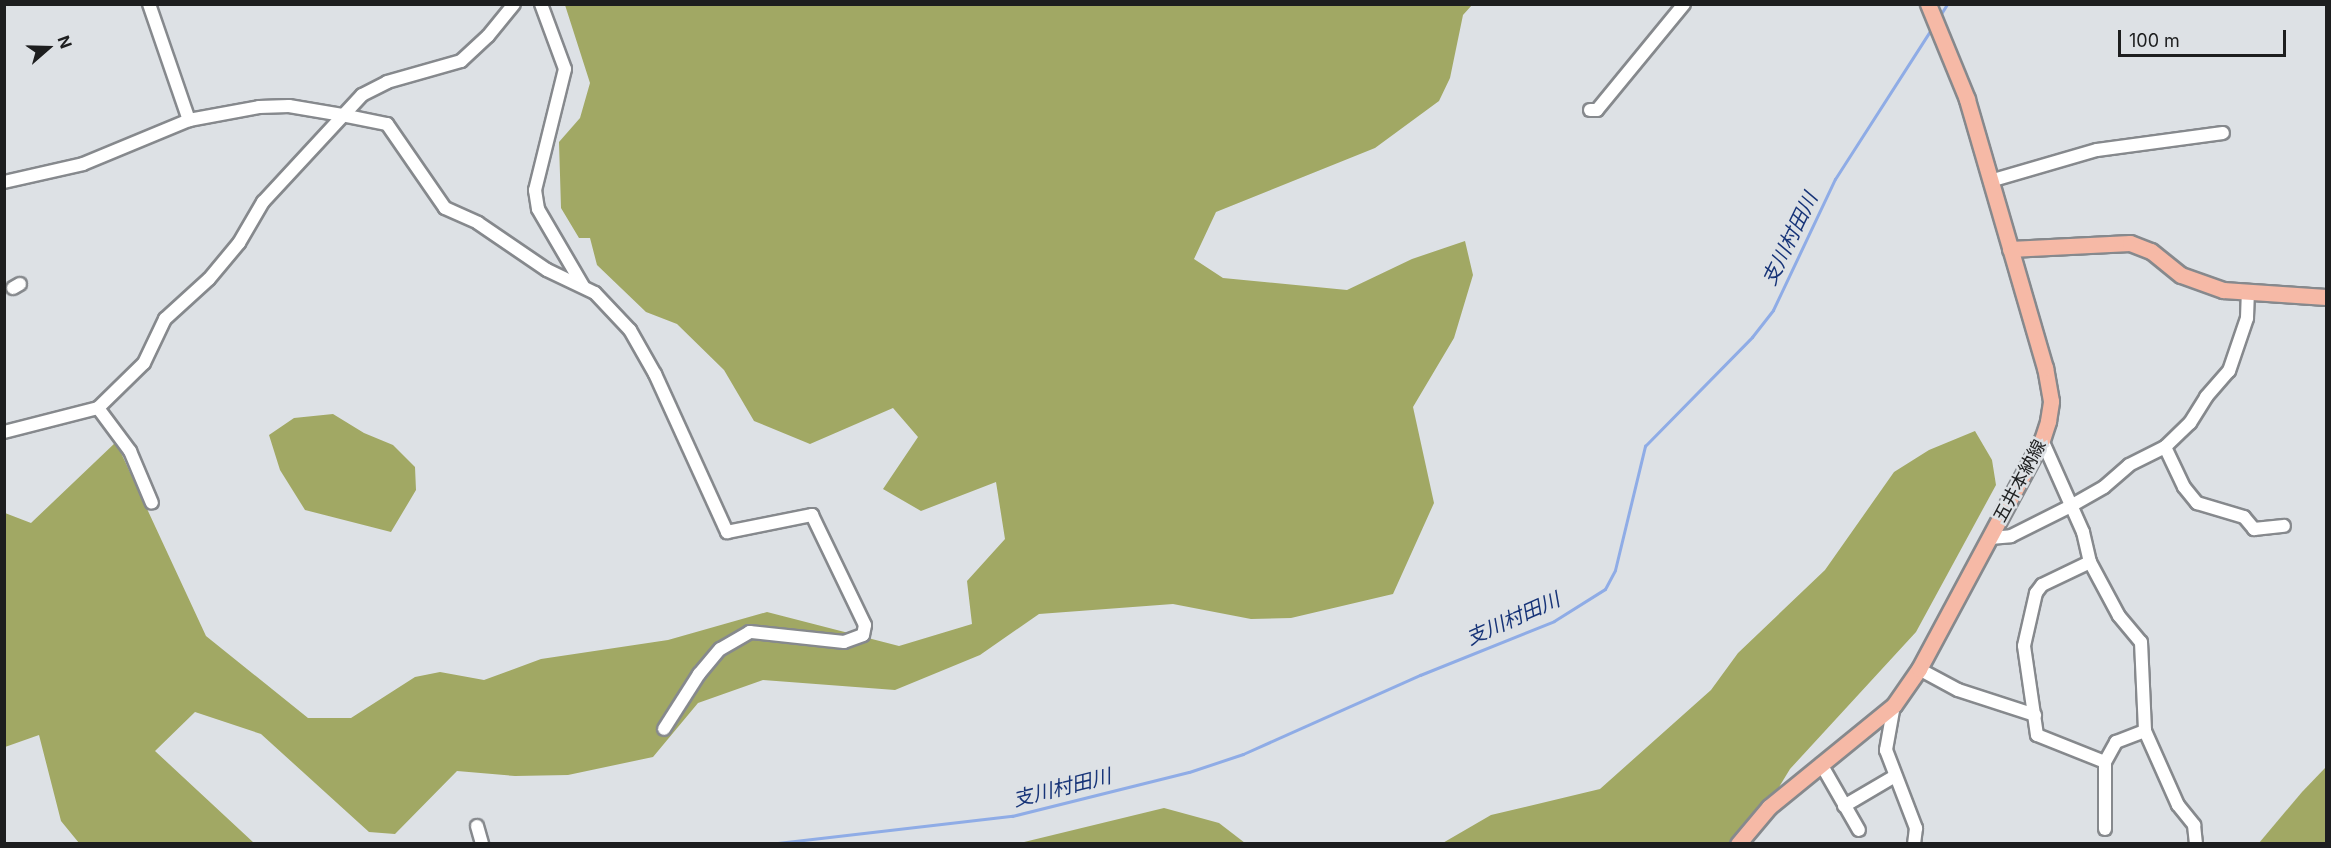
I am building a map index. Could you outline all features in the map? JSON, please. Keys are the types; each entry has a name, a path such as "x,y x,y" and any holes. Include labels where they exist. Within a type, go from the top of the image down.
{"main road":[{"name":"五井本納線","path":"1738,843 1769,807 1894,705 1918,669 1990,538 2042,440 2048,421 2049,388 2010,249 1966,99 1928,4"},
{"path":"2010,249 2130,243 2151,251 2181,275 2223,291 2326,297"}],"street":[{"path":"150,4 189,120"},
{"path":"4,432 98,408 144,363 155,348 165,319 210,279 239,243 263,202 362,95 387,82 460,61 514,4"},
{"path":"541,4 565,69 535,190 538,209 583,286 630,330 680,421 727,532 812,514 865,625 863,635 844,642 750,632 720,650 699,674 664,729"},
{"path":"1590,110 1597,110 1684,4"},
{"path":"4,182 83,164 189,120 259,107 290,106 387,124 445,208 478,223 564,279 583,286"},
{"path":"1990,181 2097,150 2223,133"},
{"path":"1990,538 2011,536 2069,507 2104,487 2129,465 2165,447 2190,423 2205,397 2229,372 2247,318 2248,294"},
{"path":"98,408 130,451 152,503"},
{"path":"2042,440 2069,507 2083,532 2090,562 2119,616 2141,642 2145,731 2178,805 2194,825 2196,843"},
{"path":"2165,447 2184,487 2198,503 2244,517 2254,529 2284,526"},
{"path":"2090,562 2042,585 2036,593 2024,646 2037,735 2105,762"},
{"path":"1918,669 1958,690 2035,715"},
{"path":"1894,705 1886,750 1916,828 1914,843"},
{"path":"2105,829 2105,762 2116,742 2145,731"},
{"path":"1821,764 1859,830"},
{"path":"1844,806 1895,776"},
{"path":"477,826 482,843"}],"green space":[{"path":"565,5 1472,5 1463,15 1450,78 1439,101 1375,148 1216,212 1194,259 1223,278 1347,290 1412,259 1465,241 1473,275 1454,338 1413,407 1434,503 1393,594 1291,618 1251,619 1173,604 1039,614 980,655 895,690 763,680 698,703 653,757 568,775 515,776 457,771 395,834 369,832 261,734 195,712 155,751 254,843 79,843 61,821 39,735 5,747 5,513 31,523 116,442 206,636 308,718 351,718 415,677 440,672 484,680 541,659 668,640 767,612 899,646 972,624 967,581 1005,539 996,482 921,511 883,489 918,437 893,408 810,444 754,421 724,370 677,324 646,312 597,265 590,238 579,238 561,208 559,142 580,118 590,83"},
{"path":"333,414 364,433 393,445 415,467 416,490 391,532 305,510 280,470 269,435 294,418"},
{"path":"1975,431 1992,460 1996,485 1916,632 1790,769 1745,843 1441,844 1491,815 1600,789 1711,690 1738,653 1825,570 1894,472 1929,450"},
{"path":"2326,767 2326,843 2259,843 2302,792"},
{"path":"1164,808 1219,823 1245,843 1020,843"}],"waterway":[{"name":"支川村田川","path":"1939,17 1947,4"},
{"name":"支川村田川","path":"769,844 1012,816 1189,772 1243,754 1420,675 1554,621 1605,589 1615,570 1645,446 1752,337 1773,310 1835,179 1932,28"}]}
